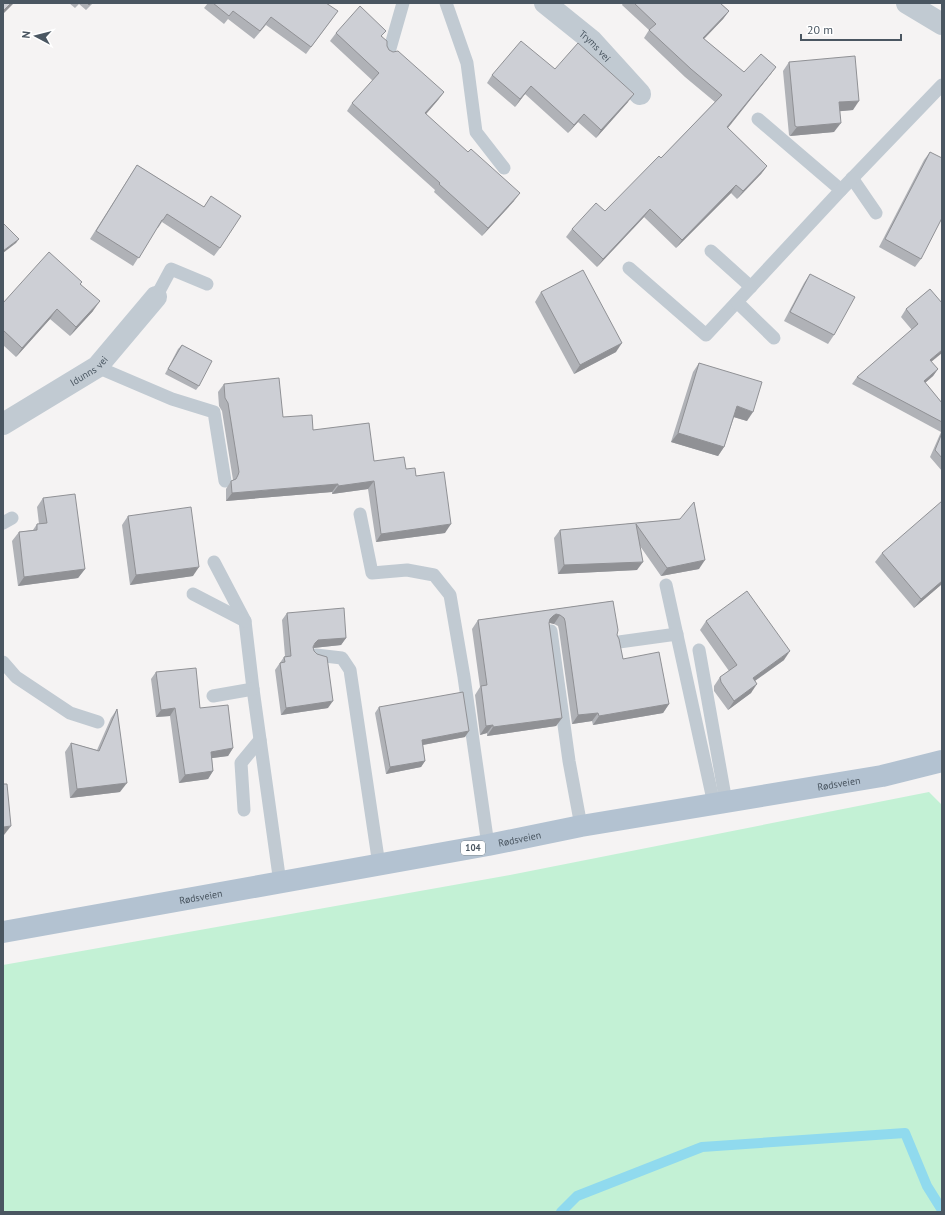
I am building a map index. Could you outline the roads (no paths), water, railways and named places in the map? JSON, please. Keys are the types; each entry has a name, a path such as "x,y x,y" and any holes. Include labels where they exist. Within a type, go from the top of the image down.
{"main road":[{"name":"Rødsveien","path":"3,932 488,845 581,826 882,776 942,761"}],"street":[{"name":"Tryms vei","path":"545,3 591,40 640,94"},
{"path":"907,3 942,24"},
{"name":"Idunns vei","path":"3,424 97,367 156,297"}],"lane":[{"path":"389,52 402,3"},
{"path":"446,3 467,63 476,132 504,168"},
{"path":"629,268 706,335 852,178 942,85"},
{"path":"758,119 841,190"},
{"path":"852,178 876,214"},
{"path":"711,251 751,287"},
{"path":"156,297 171,269 207,284"},
{"path":"736,302 774,338"},
{"path":"97,367 172,399 214,412 225,481"},
{"path":"360,514 372,573 407,570 434,575 450,595 464,677 488,845"},
{"path":"214,562 245,621 280,883"},
{"path":"666,585 720,803"},
{"path":"193,594 245,621"},
{"path":"551,631 569,761 581,826"},
{"path":"619,642 677,634"},
{"path":"699,650 720,803"},
{"path":"316,655 342,658 350,670 378,865"},
{"path":"3,662 16,677 70,713 98,722"},
{"path":"213,696 253,689"},
{"path":"244,810 241,763 260,740"}],"waterway":[{"path":"561,1212 577,1196 702,1147 905,1133 927,1186 942,1210"}]}
